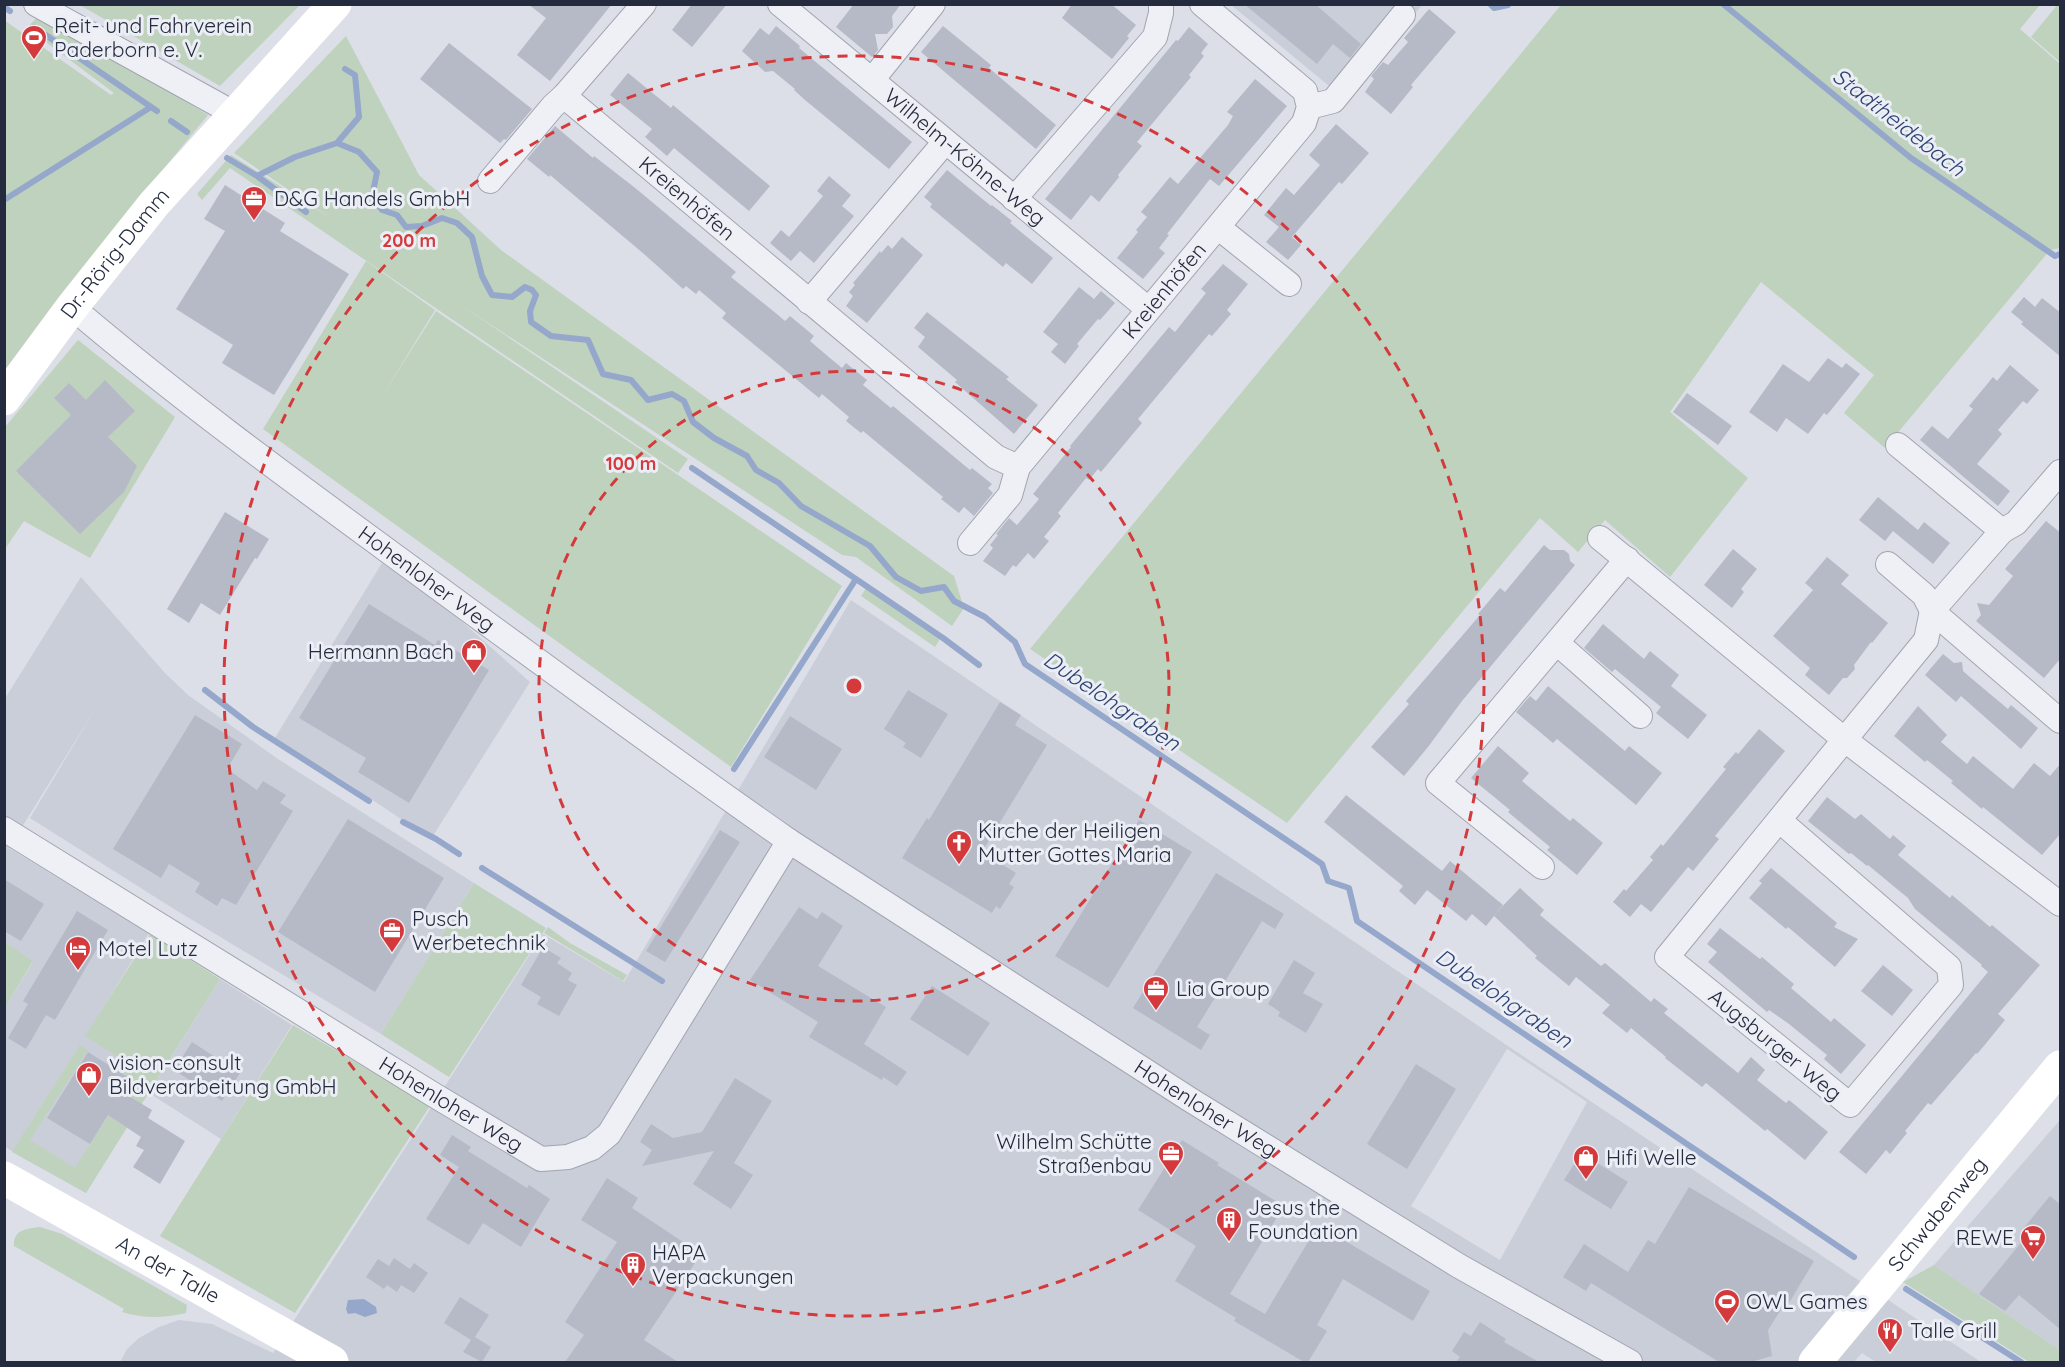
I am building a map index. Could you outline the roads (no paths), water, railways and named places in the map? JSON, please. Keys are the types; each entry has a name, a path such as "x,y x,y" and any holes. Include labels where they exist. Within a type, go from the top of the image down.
{"street":[{"path":"36,4 234,114"},
{"name":"Dr.-Rörig-Damm","path":"4,399 72,307 154,204 336,4"},
{"path":"490,181 552,105 564,96 644,4"},
{"name":"Wilhelm-Köhne-Weg","path":"780,4 1148,309"},
{"path":"872,80 933,4"},
{"path":"1014,199 1155,37 1161,4"},
{"path":"1202,4 1305,91 1310,107 1333,101 1403,15"},
{"name":"Kreienhöfen","path":"564,96 996,457 1018,466"},
{"name":"Kreienhöfen","path":"969,543 1010,495 1018,466 1148,309 1219,228 1304,123 1310,107"},
{"path":"809,302 945,142"},
{"name":"Kreienhöfen","path":"1219,228 1289,284"},
{"name":"Hohenloher Weg","path":"72,307 107,337 285,475 653,746 789,841 1198,1104 1459,1266 1630,1362"},
{"path":"1898,446 2002,531"},
{"name":"Augsburger Weg","path":"1779,820 1949,967 1951,985 1850,1105 1667,957 1926,640 1932,611 2002,531 2016,524 2061,472"},
{"path":"1600,538 1845,740 2061,904"},
{"path":"1542,867 1438,783 1628,559"},
{"path":"1888,564 1924,595 1932,611 2061,721"},
{"path":"1557,643 1641,716"},
{"name":"Hohenloher Weg","path":"4,829 541,1159 568,1157 592,1148 609,1134 789,841"},
{"name":"Schwabenweg","path":"1815,1362 2061,1066"},
{"name":"An der Talle","path":"4,1178 332,1362"}],"water":[{"path":"364,1299 376,1307 377,1313 365,1317 355,1313 348,1314 346,1309 348,1300"}],"waterway":[{"name":"Stadtheidebach","path":"1490,4 1494,8 1508,5"},
{"name":"Stadtheidebach","path":"1723,4 1911,158 2055,256 2060,254"},
{"name":"Dubelohgraben","path":"4,7 10,11"},
{"name":"Dubelohgraben","path":"34,27 157,111"},
{"path":"337,143 359,117 355,75 345,69"},
{"path":"4,200 151,107"},
{"name":"Dubelohgraben","path":"171,121 187,132"},
{"name":"Dubelohgraben","path":"257,176 295,157 337,143 359,152 377,172 372,197 382,210 397,215 406,227 422,226 442,218 457,223 472,237 482,276 492,295 512,297 525,287 532,290 536,295 530,311 531,322 551,336 588,340 603,374 631,380 648,400 672,394 684,401 693,422 714,438 747,456 756,470 779,483 801,506 870,546 896,577 921,591 944,587 954,601 985,617 1015,642 1025,664 1322,864 1328,881 1349,888 1357,921 1854,1257"},
{"name":"Dubelohgraben","path":"227,158 257,176 306,212"},
{"name":"Dubelohgraben","path":"692,468 943,638 979,665"},
{"path":"734,769 856,579"},
{"path":"205,690 253,727 369,801"},
{"path":"403,822 459,854"},
{"path":"482,868 662,981"},
{"name":"Dubelohgraben","path":"1906,1289 2021,1362"}],"place":[{"name":"Reit- und Fahrverein Paderborn e. V.","path":"34,61"},
{"name":"D&G Handels GmbH","path":"254,222"},
{"name":"Hermann Bach","path":"474,675"},
{"name":"Kirche der Heiligen Mutter Gottes Maria","path":"959,866"},
{"name":"Pusch Werbetechnik","path":"392,954"},
{"name":"Motel Lutz","path":"78,972"},
{"name":"Lia Group","path":"1156,1012"},
{"name":"vision-consult Bildverarbeitung GmbH","path":"89,1098"},
{"name":"Wilhelm Schütte Straßenbau","path":"1171,1177"},
{"name":"Hifi Welle","path":"1586,1181"},
{"name":"Jesus the Foundation","path":"1229,1243"},
{"name":"REWE","path":"2033,1261"},
{"name":"HAPA Verpackungen","path":"633,1288"},
{"name":"OWL Games","path":"1727,1325"},
{"name":"Talle Grill","path":"1890,1354"}]}
